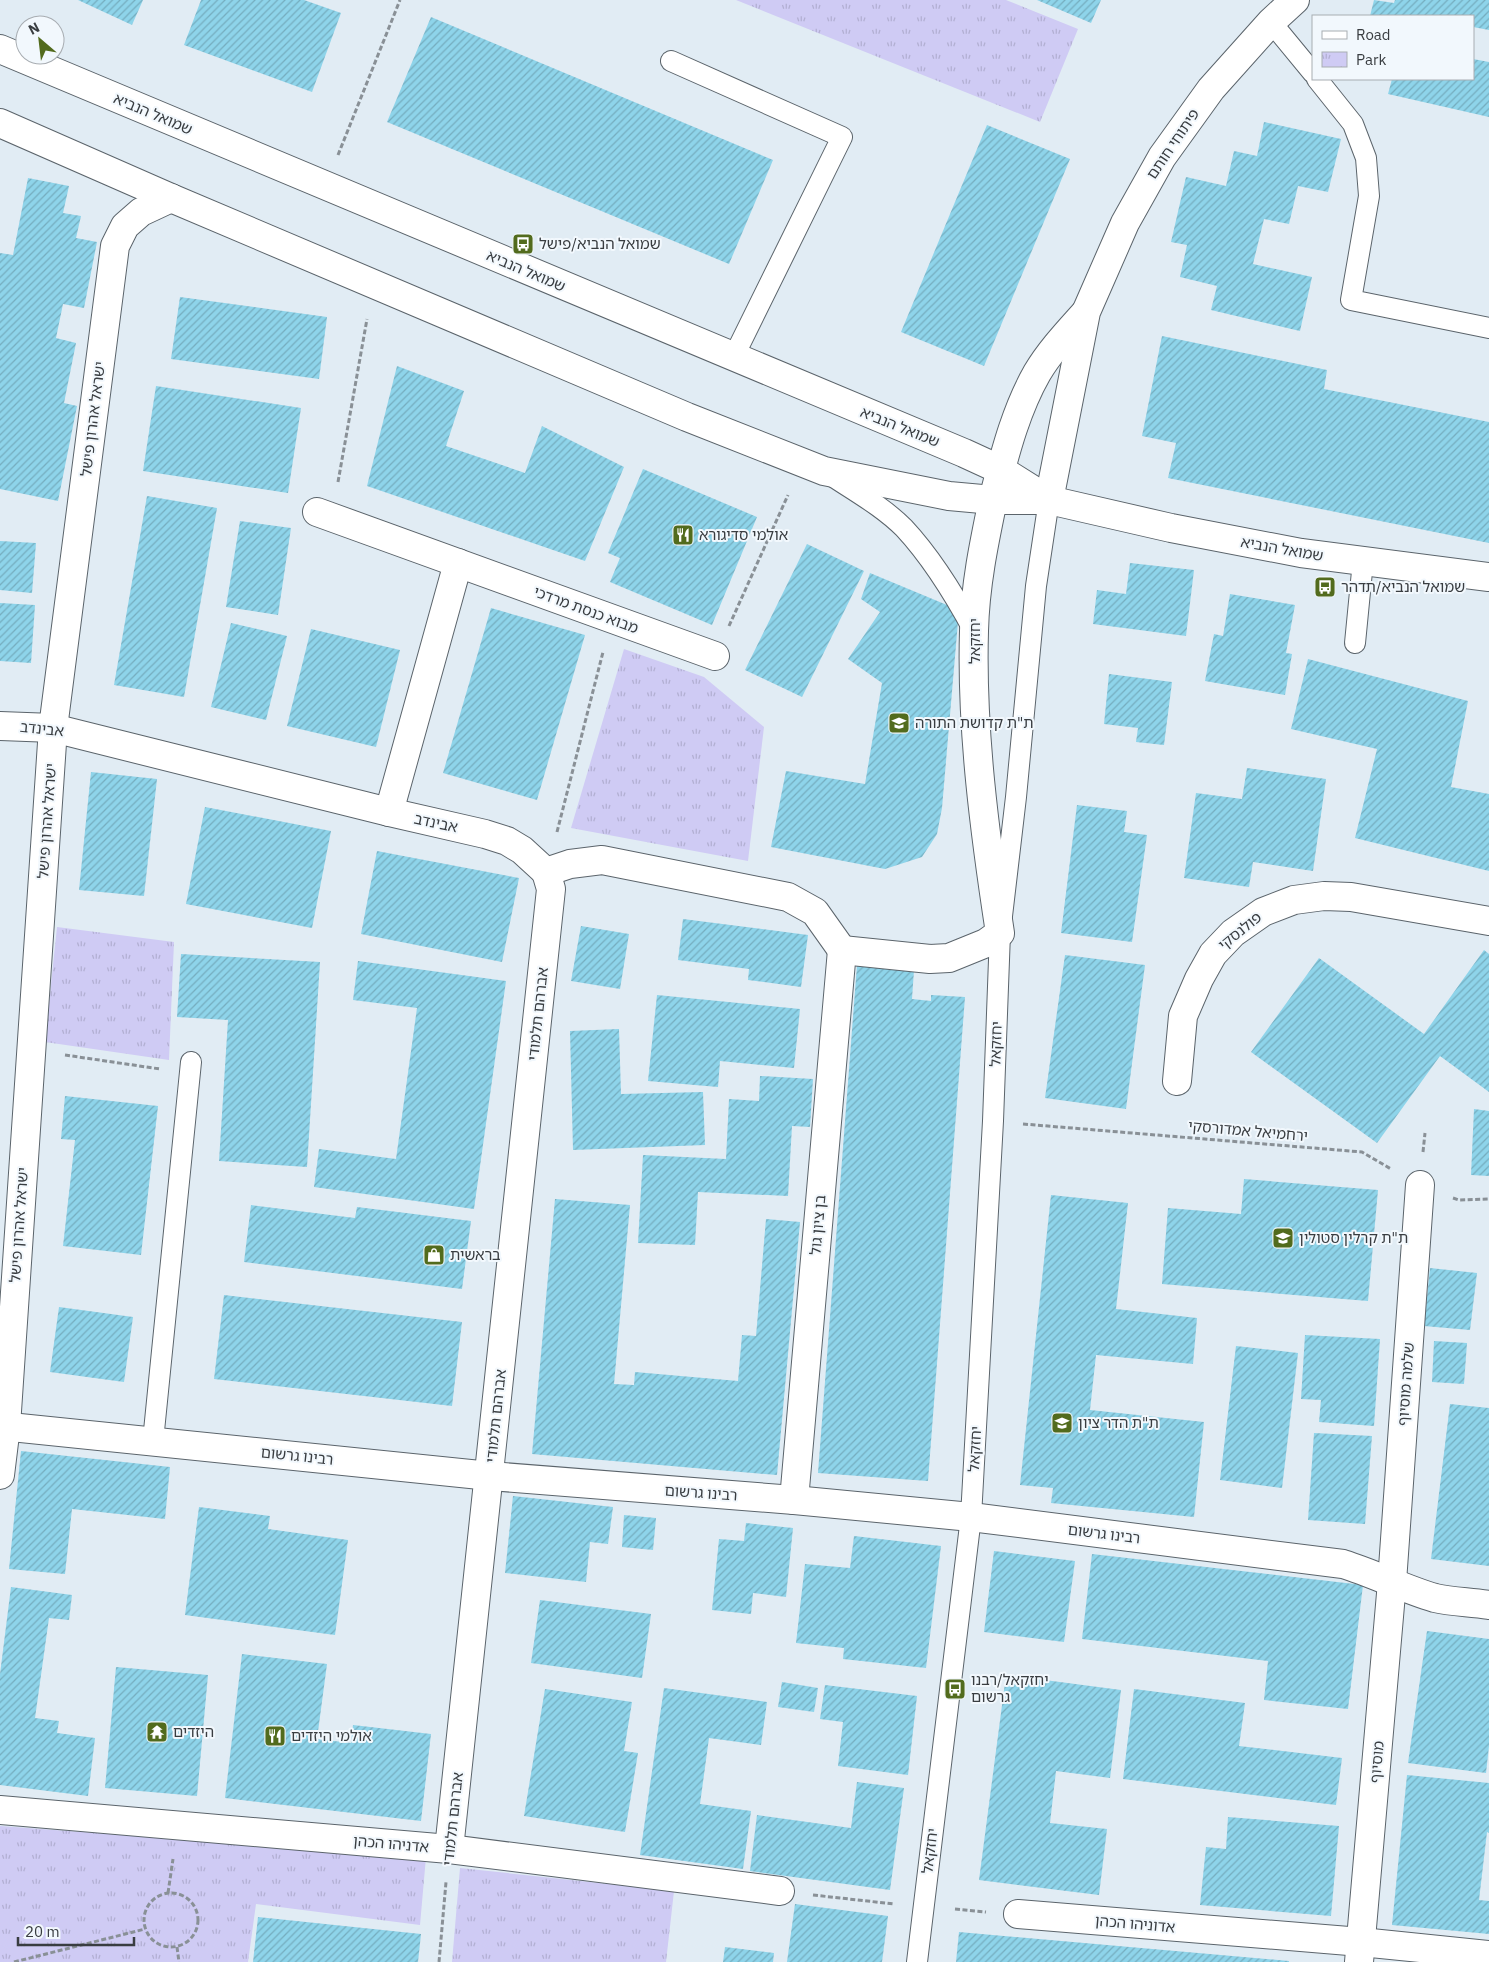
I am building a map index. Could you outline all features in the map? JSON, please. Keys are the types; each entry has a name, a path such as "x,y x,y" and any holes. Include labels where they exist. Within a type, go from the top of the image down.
{"street":[{"name":"פיתוחי חותם","path":"1049,500 1086,312 1125,223 1162,157 1211,89 1271,22 1295,0"},
{"name":"שמואל הנביא","path":"0,50 1001,470 1049,500"},
{"name":"שמואל הנביא","path":"0,123 374,284 813,467 931,493 994,500 1049,500 1171,528 1301,553 1489,577"},
{"name":"ישראל אהרון פישל","path":"0,1475 54,728 115,246 125,226 141,212 171,198"},
{"name":"פיתוחי חותם","path":"1001,470 1022,404 1038,372 1058,343 1086,312"},
{"name":"יחזקאל","path":"1000,933 986,834 976,720 974,630 978,571 1001,470"},
{"name":"מבוא כנסת מרדכי","path":"324,514 715,656"},
{"path":"388,812 458,563"},
{"name":"אבינדב","path":"0,726 54,728 388,812 485,834 507,840 522,850 546,872"},
{"path":"546,872 570,864 602,860 788,897 815,912 842,950 930,959 949,958 986,943 1000,933"},
{"name":"אברהם תלמודי","path":"449,1849 551,889 546,872"},
{"name":"פולנסקי","path":"1177,1081 1183,1016 1199,979 1212,954 1233,933 1263,912 1294,900 1324,896 1351,897 1489,921"},
{"name":"בן ציון גול","path":"794,1500 842,950"},
{"name":"שלמה מוסיוף","path":"1392,1582 1420,1185"},
{"name":"רבינו גרשום","path":"3,1426 490,1476 794,1500 971,1518 1344,1564 1437,1598 1489,1604"},
{"name":"מוסיוף","path":"1360,1952 1392,1582"},
{"name":"אדניהו הכהן","path":"0,1810 449,1849 780,1891"},
{"name":"אדוניהו הכהן","path":"1018,1914 1360,1952 1489,1955"}],"lane":[{"path":"1271,22 1312,72"},
{"path":"671,61 842,137 733,358"},
{"path":"1318,80 1353,124 1366,158 1369,196 1350,300 1489,328"},
{"path":"813,467 877,506 904,528 942,577 974,630"},
{"name":"יחזקאל","path":"917,1962 971,1518 993,1121 1000,933 1016,797 1036,586 1049,500"},
{"path":"1355,643 1363,561"},
{"path":"153,1441 190,1068"}],"path":[{"path":"325,187 400,0"},
{"path":"324,514 374,284"},
{"path":"715,656 813,467"},
{"path":"546,872 611,619"},
{"path":"31,1049 190,1068"},
{"name":"ירחמיאל אמדורסקי","path":"993,1121 1362,1152 1420,1185 1460,1200 1489,1199"},
{"name":"אברהם תלמודי","path":"439,1962 449,1849"},
{"path":"780,1891 924,1907 1018,1914"},
{"path":"162,1894 178,1894 187,1898 198,1913 198,1923 193,1936 186,1943 177,1947 165,1947 157,1944 145,1929 144,1915 148,1906 162,1894"},
{"path":"14,1962 145,1929"},
{"path":"177,1947 179,1962"}],"green space":[{"path":"736,0 1006,0 1078,29 1040,122"},
{"path":"624,649 704,677 764,727 748,861 571,828"},
{"path":"57,927 174,942 169,1060 45,1042"},
{"path":"0,1826 426,1857 420,1925 256,1904 248,1962 0,1962"},
{"path":"460,1868 674,1891 666,1962 452,1962"}],"building":[{"path":"78,0 143,0 132,25"},
{"path":"201,0 304,0 341,13 312,92 184,45"},
{"path":"1037,0 1101,0 1091,23"},
{"path":"1374,0 1394,3 1395,0 1489,0 1489,30 1474,27 1474,15 1370,15"},
{"path":"431,17 773,160 729,264 387,122"},
{"path":"1474,59 1489,62 1489,117 1388,94 1392,80 1474,80"},
{"path":"1264,122 1341,139 1328,192 1298,186 1289,224 1264,219 1253,264 1312,277 1300,331 1211,310 1217,286 1180,277 1187,245 1171,242 1186,177 1226,186 1234,151 1257,156"},
{"path":"987,125 1070,159 984,366 901,332"},
{"path":"28,178 69,186 63,213 81,216 76,238 97,242 84,308 63,304 56,338 76,343 64,403 77,406 58,501 0,489 0,253 13,255"},
{"path":"180,297 327,317 319,379 171,359"},
{"path":"1162,336 1327,370 1324,389 1489,422 1489,543 1168,478 1176,443 1142,436"},
{"path":"397,366 464,391 446,446 525,473 542,426 624,467 585,561 367,486"},
{"path":"156,386 301,408 288,493 143,471"},
{"name":"אולמי סדיגורא","path":"643,469 757,517 712,625 610,582 620,558 608,553"},
{"path":"147,496 217,508 184,697 114,685"},
{"path":"240,521 291,528 278,615 226,607"},
{"path":"0,541 36,543 32,593 0,590"},
{"path":"807,544 864,571 802,697 745,670"},
{"path":"1130,563 1194,570 1186,636 1093,624 1097,590 1126,594"},
{"path":"870,573 959,610 942,808 937,834 922,857 885,869 771,847 786,771 865,784 882,683 848,659 880,612 861,599"},
{"path":"1230,594 1295,605 1286,653 1292,654 1285,695 1205,681 1214,634 1223,636"},
{"path":"0,603 35,605 31,663 0,661"},
{"path":"491,608 585,635 537,800 443,773"},
{"path":"231,623 287,636 266,720 211,707"},
{"path":"311,629 400,650 376,747 287,726"},
{"path":"1308,659 1468,701 1451,787 1489,794 1489,871 1355,838 1377,749 1291,729"},
{"path":"1109,674 1172,682 1164,745 1136,742 1138,728 1104,724"},
{"path":"1247,768 1326,779 1313,871 1253,862 1249,887 1184,878 1196,793 1242,799"},
{"path":"91,772 157,779 144,896 79,890"},
{"path":"1077,805 1127,811 1124,832 1147,835 1132,942 1061,933"},
{"path":"205,807 331,831 312,928 186,904"},
{"path":"377,851 519,878 502,962 361,934"},
{"path":"683,919 808,935 801,987 748,980 749,969 678,960"},
{"path":"581,926 629,934 620,989 571,981"},
{"path":"1484,950 1489,954 1489,1092 1440,1056 1377,1143 1251,1052 1319,958 1424,1034"},
{"path":"181,954 320,962 307,1167 219,1161 228,1020 177,1017"},
{"path":"1065,955 1145,965 1126,1109 1045,1098"},
{"path":"358,961 506,981 474,1209 314,1187 319,1149 396,1159 417,1008 353,1000"},
{"path":"857,965 914,970 912,999 931,1001 931,995 965,997 928,1481 818,1473"},
{"path":"657,995 800,1009 794,1068 720,1061 718,1087 648,1081"},
{"path":"619,1029 621,1094 703,1092 705,1145 573,1150 570,1031"},
{"path":"760,1076 813,1079 810,1127 792,1126 788,1196 698,1192 695,1245 638,1243 643,1155 726,1159 729,1099 759,1101"},
{"path":"65,1096 158,1106 141,1255 63,1246 75,1140 61,1139"},
{"path":"1474,1109 1489,1111 1489,1176 1471,1175"},
{"path":"1244,1179 1378,1190 1368,1301 1162,1284 1168,1208 1241,1214"},
{"path":"1051,1195 1128,1203 1116,1309 1197,1318 1193,1364 1096,1355 1090,1410 1204,1422 1194,1517 1051,1503 1053,1488 1020,1485"},
{"path":"555,1199 630,1205 614,1384 634,1385 635,1372 738,1381 742,1335 756,1336 766,1219 800,1222 777,1475 532,1454"},
{"path":"251,1205 355,1218 357,1207 471,1221 462,1289 244,1262"},
{"path":"1430,1268 1477,1273 1470,1330 1424,1326"},
{"path":"224,1295 462,1322 452,1406 214,1379"},
{"path":"59,1307 133,1317 124,1382 50,1372"},
{"path":"1305,1335 1380,1339 1374,1426 1319,1422 1321,1400 1301,1399"},
{"path":"1434,1341 1467,1343 1464,1384 1432,1382"},
{"path":"1236,1346 1298,1353 1282,1488 1220,1480"},
{"path":"1450,1404 1489,1408 1489,1566 1431,1559"},
{"path":"1314,1433 1372,1436 1365,1524 1308,1520"},
{"path":"21,1451 170,1467 165,1519 72,1509 65,1574 9,1569"},
{"path":"513,1496 613,1507 608,1544 590,1542 586,1582 505,1573"},
{"path":"199,1507 270,1516 268,1529 348,1540 335,1635 185,1615"},
{"path":"624,1515 656,1518 653,1550 622,1547"},
{"path":"746,1523 793,1528 786,1597 753,1593 751,1614 712,1610 719,1539 744,1541"},
{"path":"854,1536 941,1546 926,1668 843,1659 844,1648 796,1643 805,1564 850,1568"},
{"path":"994,1551 1075,1561 1064,1642 984,1632"},
{"path":"1092,1554 1363,1585 1348,1709 1264,1700 1268,1661 1082,1639"},
{"path":"11,1587 72,1595 69,1620 49,1618 35,1718 59,1721 57,1733 95,1738 88,1796 0,1785 0,1674"},
{"path":"540,1600 651,1614 642,1678 531,1663"},
{"path":"1427,1631 1489,1639 1489,1746 1486,1773 1408,1763"},
{"name":"אולמי היזדים","path":"242,1654 327,1664 317,1739 351,1743 353,1725 431,1734 421,1821 225,1798"},
{"name":"היזדים","path":"116,1667 208,1675 197,1796 105,1788"},
{"path":"1006,1675 1121,1690 1110,1778 1056,1771 1050,1823 1107,1829 1099,1895 979,1880"},
{"path":"782,1682 818,1688 814,1712 778,1707"},
{"path":"825,1685 917,1696 908,1775 838,1766 843,1722 820,1719"},
{"path":"664,1688 767,1702 761,1745 709,1738 700,1804 751,1811 743,1869 640,1855"},
{"path":"545,1689 632,1702 624,1751 638,1753 625,1832 524,1816"},
{"path":"1134,1689 1245,1703 1239,1746 1342,1758 1336,1805 1123,1779"},
{"path":"1407,1775 1489,1783 1489,1833 1487,1832 1479,1900 1489,1901 1489,1934 1392,1925"},
{"path":"857,1782 904,1788 890,1890 750,1871 757,1815 851,1828"},
{"path":"1228,1817 1339,1826 1331,1916 1200,1905 1206,1847 1226,1849"},
{"path":"795,1904 888,1916 882,1962 787,1962"},
{"path":"258,1917 421,1934 418,1962 253,1962"},
{"path":"959,1932 1289,1961 1289,1962 956,1962"},
{"path":"725,1947 774,1953 773,1962 723,1962"}],"place":[{"name":"שמואל הנביא/פישל","path":"523,244"},
{"name":"אולמי סדיגורא","path":"683,535"},
{"name":"שמואל הנביא/תדהר","path":"1325,587"},
{"name":"ת\"ת קדושת התורה","path":"899,723"},
{"name":"ת\"ת קרלין סטולין","path":"1283,1238"},
{"name":"בראשית","path":"434,1255"},
{"name":"ת\"ת הדר ציון","path":"1062,1423"},
{"name":"יחזקאל/רבנו גרשום","path":"955,1689"},
{"name":"היזדים","path":"157,1732"},
{"name":"אולמי היזדים","path":"275,1736"}]}
